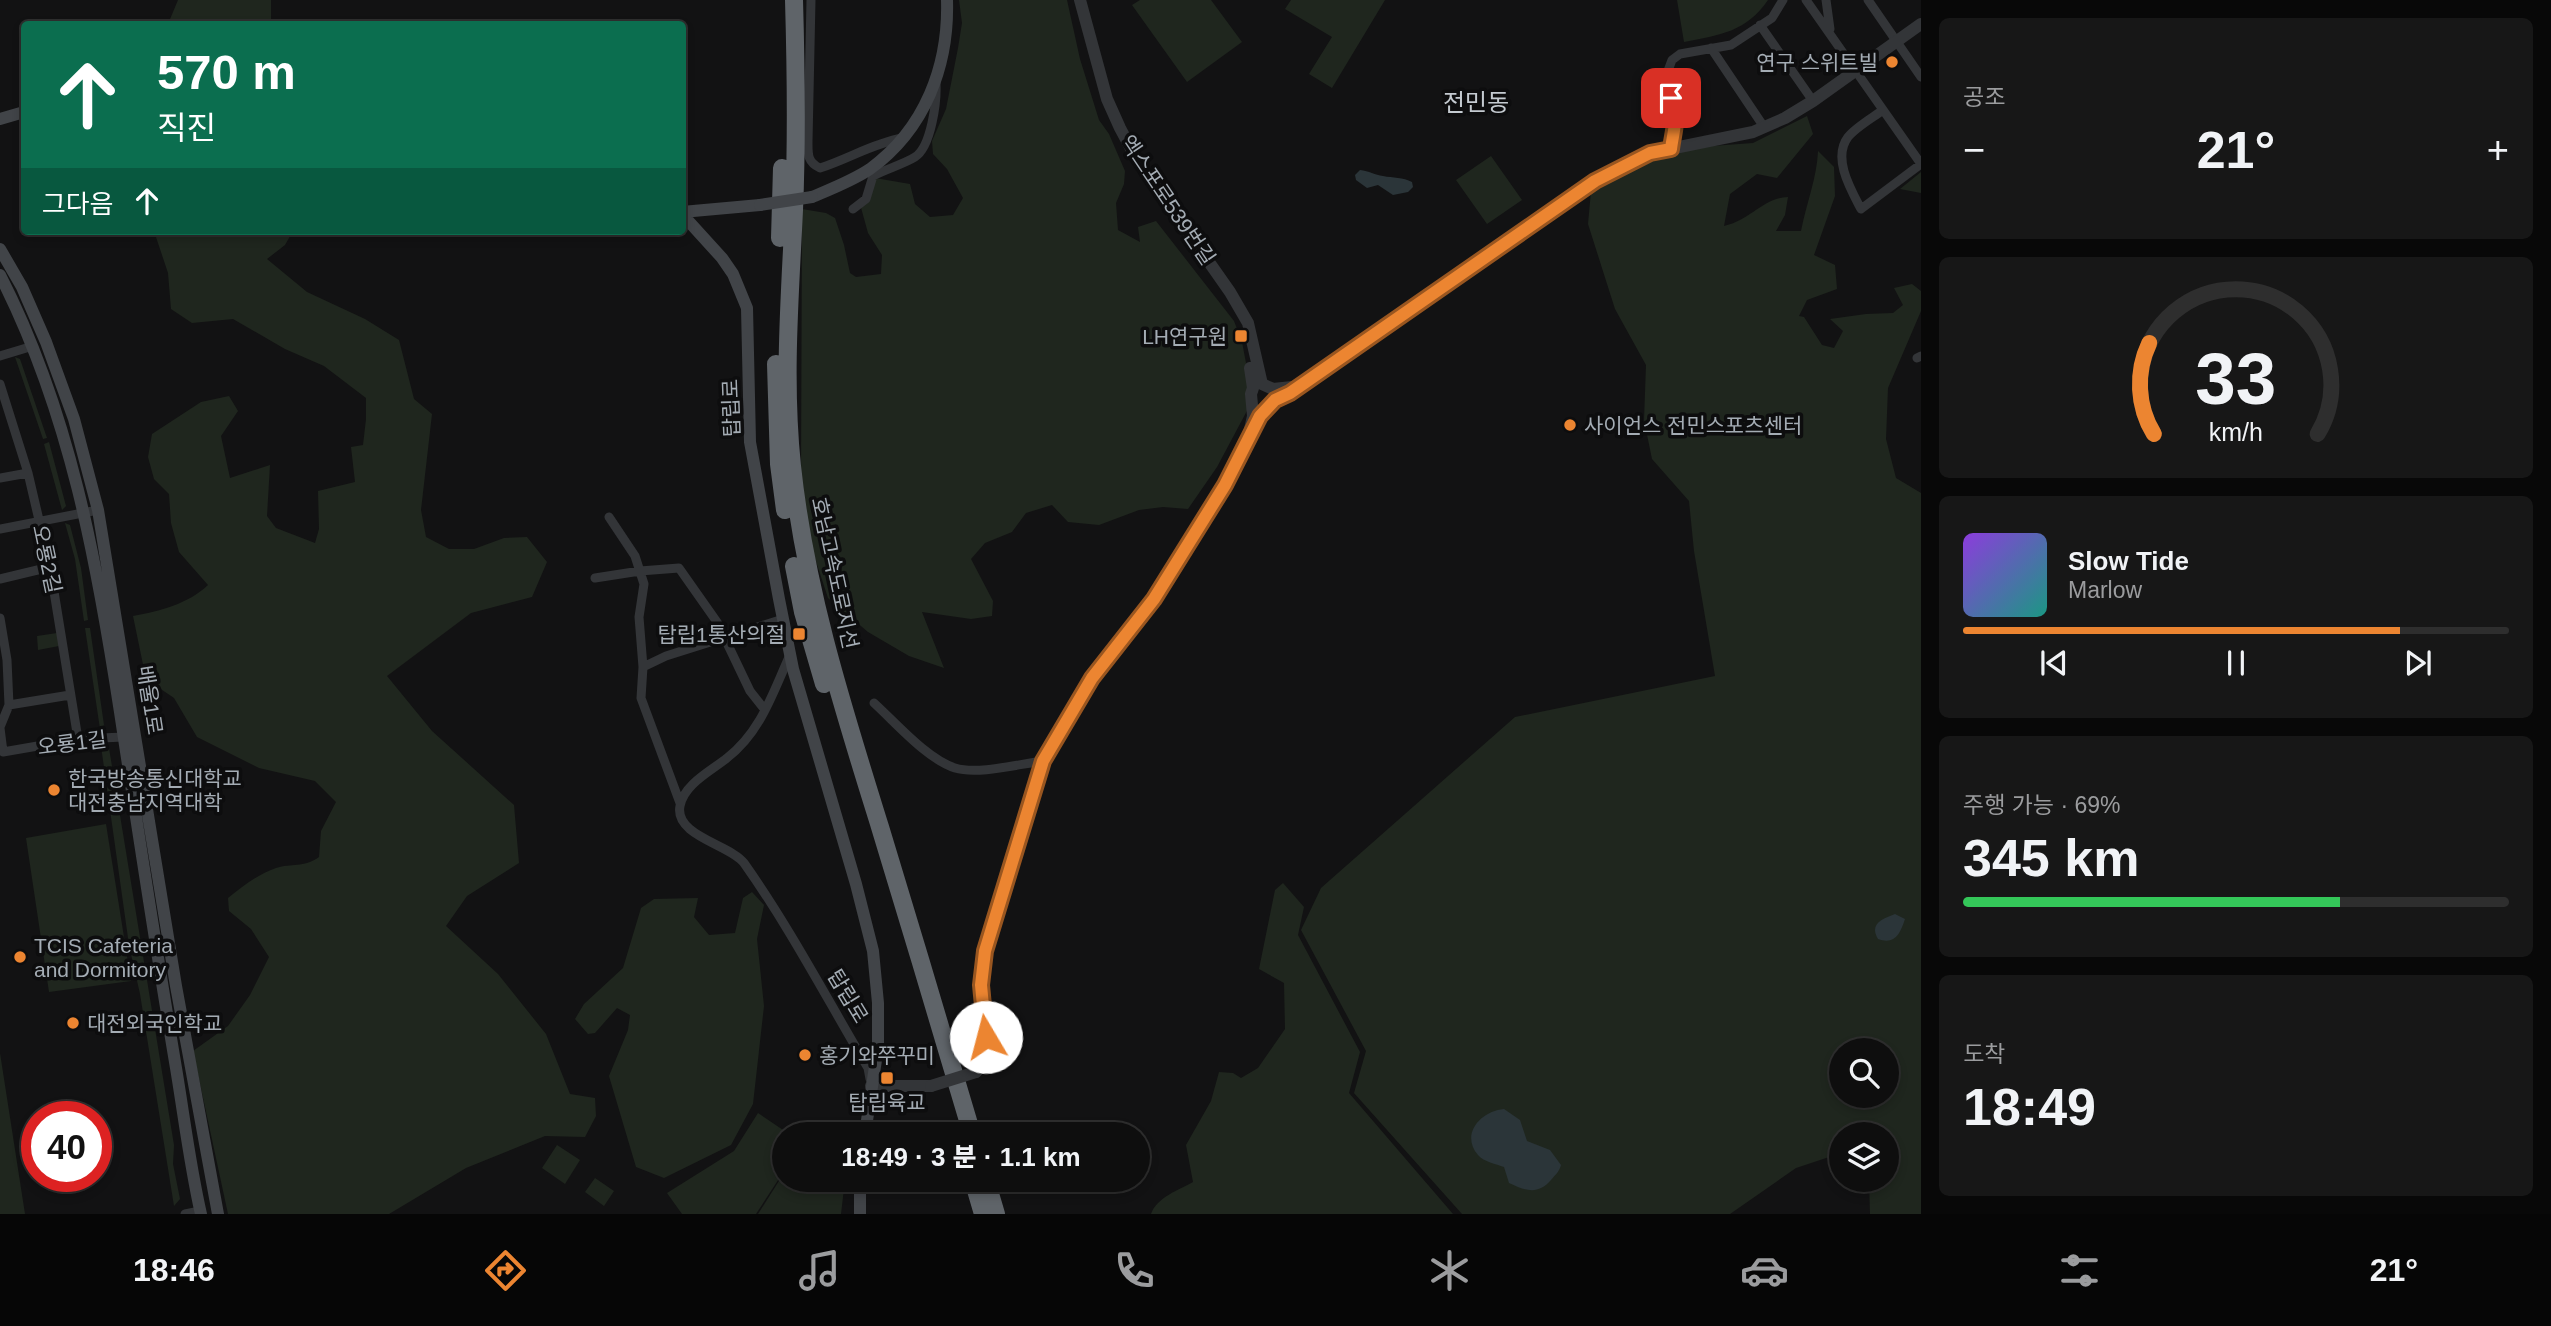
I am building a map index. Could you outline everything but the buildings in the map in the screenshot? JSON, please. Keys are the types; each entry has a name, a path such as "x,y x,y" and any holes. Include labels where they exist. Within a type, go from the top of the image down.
{"highway":[{"name":"호남고속도로지선","path":"782,0 785,93 776,393 779,464 789,540 803,612 956,1122"},
{"name":"호남고속도로지선","path":"794,0 796,89 788,392 792,463 801,537 815,607 850,733 968,1122"},
{"path":"977,1192 983,1214"},
{"path":"990,1192 996,1214"}],"main road":[{"path":"686,213 812,197 869,170 902,138 928,102 947,36 947,0"},
{"path":"0,119 21,113"},
{"name":"탑립로","path":"686,218 733,274 747,308 750,442 790,655 873,951 878,1003 878,1046 871,1086"},
{"name":"배울1로","path":"0,249 22,288 46,342 74,419 98,510 176,986 218,1214"},
{"name":"배울1로","path":"0,275 33,346 60,422 84,513 105,616 200,1212"},
{"path":"866,1122 871,1086"},
{"path":"860,1192 860,1214"}],"street":[{"path":"811,0 808,157 812,164 820,167 853,156 882,141 902,138"},
{"name":"엑스포로539번길","path":"1080,0 1107,99 1125,138 1136,158 1230,292 1248,323 1266,394"},
{"path":"1671,149 1675,105 1663,84 1672,60 1680,54 1731,45 1772,18 1783,0"},
{"path":"1806,0 1921,164 1861,209 1843,169 1843,150 1848,137 1883,110"},
{"path":"1826,0 1831,36"},
{"path":"1868,0 1921,77"},
{"path":"1266,394 1290,393 1595,181 1650,153 1753,132 1764,127 1813,102 1921,24"},
{"path":"1760,25 1813,102"},
{"path":"1711,48 1764,127"},
{"path":"853,209 866,199 873,176 923,152 937,96 936,81"},
{"path":"0,356 33,346"},
{"name":"오룡2길","path":"0,384 40,521 78,739"},
{"path":"1248,438 1253,416 1252,402 1259,408 1266,394"},
{"path":"871,1086 931,1086 976,1072 988,1058 981,985 985,951 1043,761 1092,678 1154,599 1225,485 1266,394"},
{"path":"0,478 28,473"},
{"path":"0,529 98,510"},
{"path":"609,517 635,556 640,571"},
{"path":"0,579 50,567"},
{"path":"595,578 679,568 717,622 750,691 765,710"},
{"name":"탑립로","path":"640,571 644,584 639,617 643,667 642,698 680,803 679,813 684,823 704,840 740,857 770,900 868,1068 871,1086"},
{"name":"오룡1길","path":"0,618 7,660 9,705 0,728 3,752 78,739 124,737"},
{"path":"643,667 666,656 783,619"},
{"path":"680,803 699,779 729,757 752,733 790,655"},
{"path":"9,705 71,695"},
{"path":"874,703 932,755 956,768 984,769 1043,761"},
{"path":"185,1214 200,1212"}],"shaded area":[{"path":"178,0 271,0 271,21 169,21"},
{"path":"959,0 1067,0 1080,59 1099,120 1109,134 1125,171 1124,184 1116,203 1118,230 1140,242 1138,227 1156,221 1234,321 1242,342 1250,384 1249,407 1217,467 1188,509 1163,507 1139,510 1099,525 1068,522 1052,505 1026,513 1012,532 985,543 971,559 993,601 992,616 971,619 922,612 944,668 909,656 868,632 828,598 809,540 801,480 802,209 826,213 835,218 850,273 856,277 881,274 882,255 868,233 860,204 875,178 910,184 915,204 930,217 953,215 963,198 947,169 933,154 932,141 946,109 958,48 962,23"},
{"path":"1140,0 1211,0 1242,42 1187,82 1132,5"},
{"path":"1291,0 1385,0 1332,88 1309,74 1332,37 1285,9"},
{"path":"1677,0 1768,0 1760,11 1741,26 1721,34 1684,42"},
{"path":"1807,116 1813,134 1777,178 1757,174 1730,194 1724,226 1742,219 1771,201 1788,197 1785,215 1776,231 1801,231 1816,171 1818,151 1834,167 1835,196 1814,255 1835,265 1837,289 1807,300 1799,316 1804,317 1822,345 1834,348 1843,331 1830,319 1893,313 1903,305 1894,288 1912,284 1921,291 1921,311 1888,388 1886,439 1896,478 1921,493 1921,1214 1870,1214 1869,1192 1899,1192 1899,1122 1829,1122 1829,1157 1796,1168 1730,1214 1462,1214 1354,1093 1366,1051 1301,930 1321,888 1515,717 1715,676 1694,551 1689,501 1652,459 1644,420 1646,365 1615,309 1588,224 1591,191 1671,149 1753,143"},
{"path":"1491,156 1522,200 1487,224 1456,180"},
{"path":"1360,170 1405,179 1412,182 1413,187 1408,192 1393,195 1378,185 1367,188 1356,180 1355,175"},
{"path":"1921,172 1921,193 1900,189"},
{"path":"155,235 291,235 285,245 267,259 307,292 365,319 399,340 414,399 432,414 421,510 426,537 449,549 474,549 504,538 527,537 547,562 532,597 471,613 387,676 432,731 514,805 519,863 467,896 446,926 498,974 546,1034 570,1094 595,1098 596,1116 585,1137 545,1136 466,1168 389,1214 228,1214 193,1051 228,1026 250,995 269,957 251,929 229,911 228,898 269,871 308,863 319,857 321,831 336,802 315,781 259,768 197,737 174,698 146,679 133,616 183,602 208,585 179,552 171,523 169,494 154,479 148,457 152,434 201,402 229,396 238,411 221,436 230,478 270,465 267,516 276,528 315,543 319,529 318,491 355,482 351,447 363,445 366,398 324,366 285,349 233,319 192,323 171,309 168,273"},
{"path":"15,357 20,359 47,438 43,439"},
{"path":"49,442 66,506 62,510 44,444"},
{"path":"65,523 70,525 81,568 88,620 84,621 75,559"},
{"path":"85,628 90,628 104,725 100,729"},
{"path":"57,633 59,646 38,650 37,636"},
{"path":"101,746 109,748 174,1145 173,1164 180,1199 174,1206 140,994 129,945"},
{"path":"106,824 131,981 49,992 26,838"},
{"path":"1283,883 1304,907 1298,935 1360,1052 1349,1093 1453,1214 1151,1214 1163,1199 1193,1182 1186,1145 1211,1101 1219,1072 1233,1073 1241,1078 1258,1068 1285,1029 1284,983 1259,969 1275,890"},
{"path":"752,892 764,905 757,939 764,1006 753,1104 731,1145 664,1178 636,1167 609,1076 628,1030 630,1015 617,1008 595,1033 588,1034 575,1019 584,1004 623,968 641,908 654,899 698,898 694,917 709,935 735,933 743,898"},
{"path":"1895,914 1905,919 1899,934 1889,941 1878,939 1875,929 1878,923"},
{"path":"0,1053 25,1214 0,1214"},
{"path":"1504,1109 1520,1120 1527,1141 1550,1150 1561,1165 1556,1174 1541,1188 1526,1190 1509,1183 1504,1167 1483,1159 1473,1147 1471,1139 1476,1125 1488,1114"},
{"path":"758,1113 772,1122 772,1189 756,1214 682,1214 667,1193 734,1151"},
{"path":"557,1145 580,1160 565,1184 542,1168"},
{"path":"595,1178 614,1191 604,1206 585,1192"},
{"path":"772,1192 844,1192 841,1214 758,1214"}],"place":[{"name":"연구 스위트빌","path":"1892,62"},
{"name":"LH연구원","path":"1241,336"},
{"name":"사이언스 전민스포츠센터","path":"1570,425"},
{"name":"탑립1통산의절","path":"799,634"},
{"name":"한국방송통신대학교 대전충남지역대학","path":"54,790"},
{"name":"TCIS Cafeteria and Dormitory","path":"20,957"},
{"name":"대전외국인학교","path":"73,1023"},
{"name":"홍기와쭈꾸미","path":"805,1055"},
{"name":"탑립육교","path":"887,1078"}],"district":[{"name":"전민동","path":"1476,102"}],"route":[{"path":"986,1037 981,985 985,951 1043,761 1092,678 1154,599 1225,485 1263,412 1275,400 1290,393 1595,181 1650,153 1671,149 1676,114 1671,98"}]}
